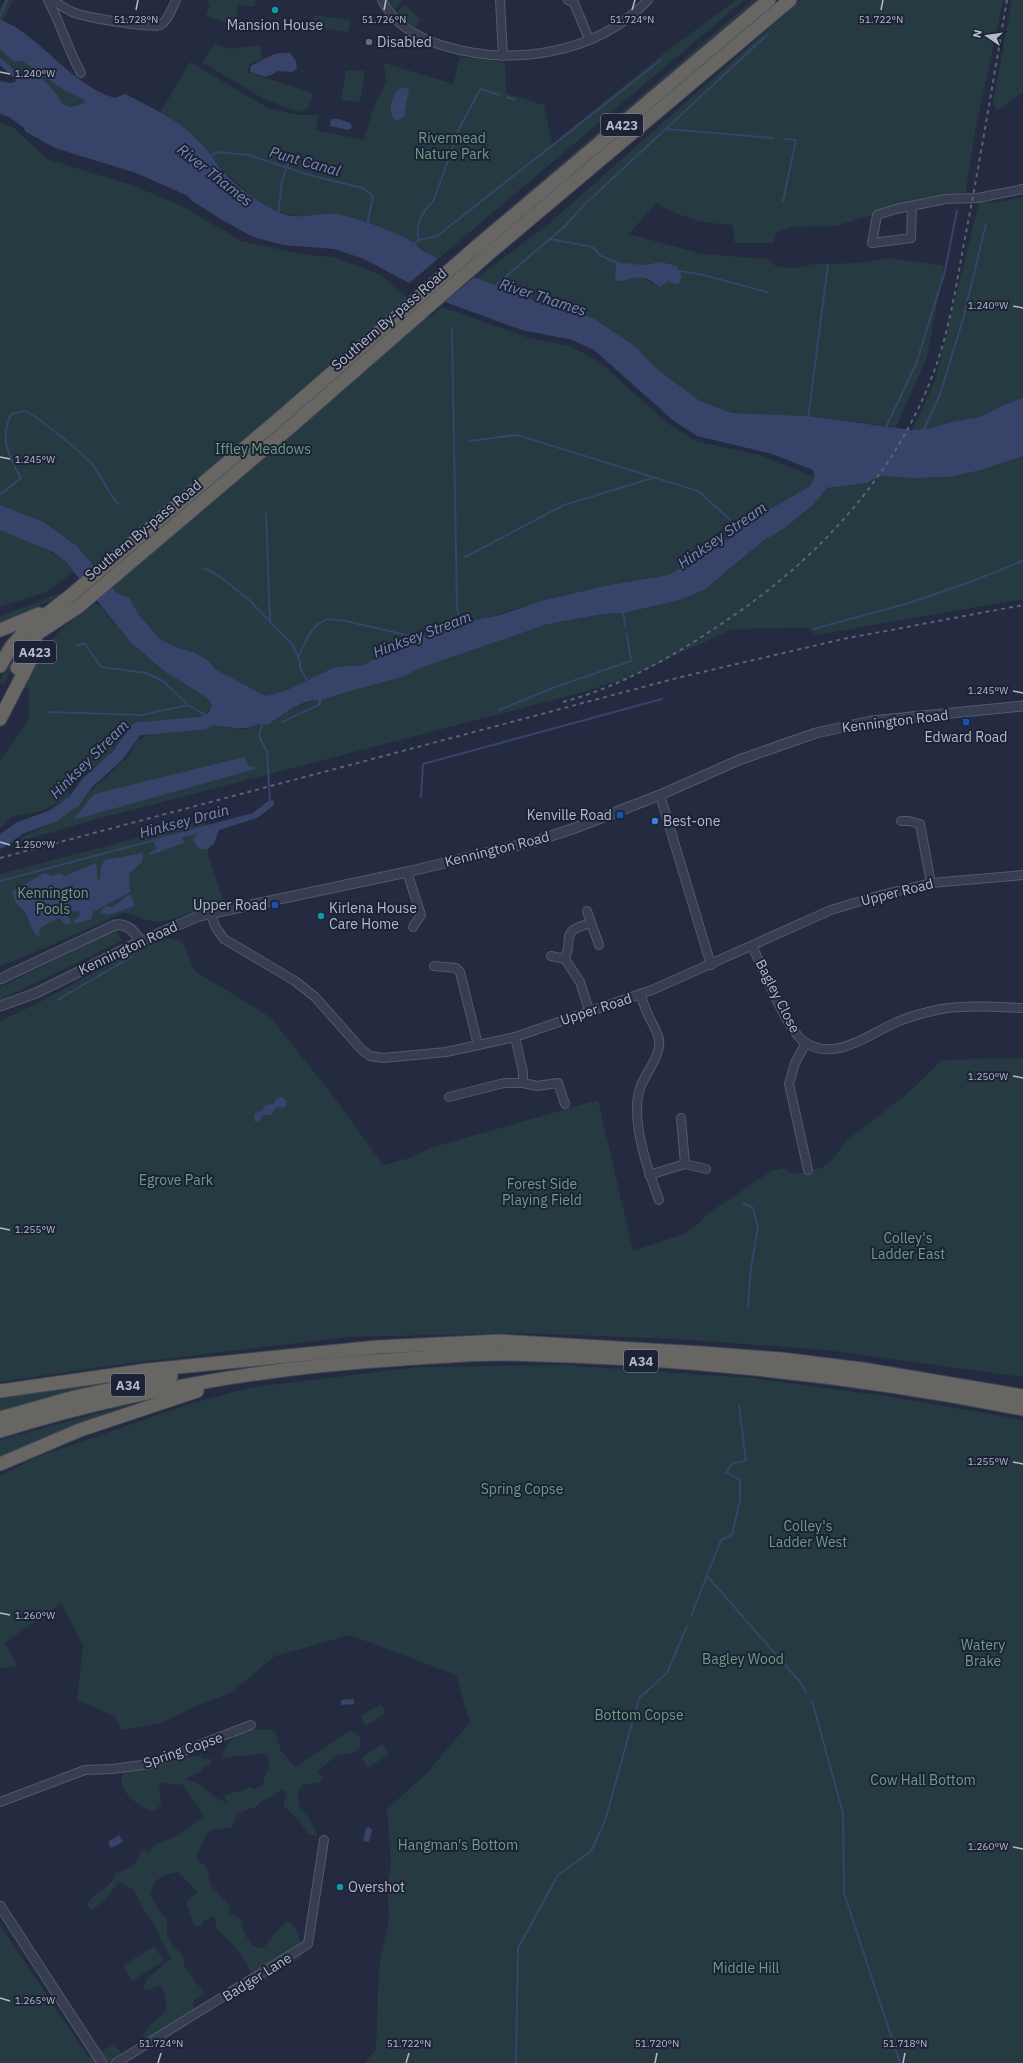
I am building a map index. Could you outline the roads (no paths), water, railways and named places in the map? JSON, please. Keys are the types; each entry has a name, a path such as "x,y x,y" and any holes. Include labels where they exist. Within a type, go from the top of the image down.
{"highway":[{"name":"Southern By-pass Road","path":"114,568 287,412 475,248 769,0"},
{"name":"Southern By-pass Road","path":"14,683 17,668 38,633 47,626 57,622 74,601 295,423 486,256 790,0"},
{"name":"Southern By-pass Road","path":"0,630 74,601"},
{"name":"Southern By-pass Road","path":"0,666 5,643 25,631 51,610"},
{"name":"A423","path":"14,683 40,643 57,622"},
{"path":"5,643 17,656 17,668"},
{"path":"0,718 4,700 14,683"},
{"name":"A34","path":"0,1418 75,1397 157,1378 258,1360 378,1347 501,1341 693,1352 781,1359 862,1369 1023,1396"},
{"name":"A34","path":"0,1431 127,1398 257,1373 352,1362 501,1354 699,1364 778,1371 859,1381 1023,1409"},
{"path":"0,1391 148,1370 258,1360"},
{"path":"0,1464 58,1438 122,1414 257,1373"}],"street":[{"path":"50,0 82,14 106,20 153,26 162,25 165,22 176,0"},
{"path":"50,0 73,58 82,73"},
{"path":"382,0 389,12 399,23 417,35 466,52 503,56 545,53 570,47 616,26 648,0"},
{"path":"500,0 503,56"},
{"path":"568,0 574,3 589,39"},
{"path":"912,206 911,238 872,243 876,215 912,206 946,199 978,198 1023,189"},
{"name":"Kennington Road","path":"0,1006 36,993 141,941 210,912 407,872 536,841 660,794 739,760 831,729 871,721 1023,706"},
{"path":"660,794 711,964"},
{"path":"901,821 909,820 920,824 931,883"},
{"path":"407,872 421,915 413,927"},
{"name":"Upper Road","path":"210,912 216,928 224,939 295,981 315,997 362,1050 370,1056 383,1058 446,1052 515,1036 640,994 831,910 881,895 931,883 1023,876"},
{"path":"587,910 599,945"},
{"path":"565,959 568,950 568,938 570,932 575,928 591,923"},
{"path":"0,979 115,925 123,924 132,929 141,941"},
{"name":"Bagley Close","path":"752,946 791,1026 806,1044 828,1049 843,1047 859,1042 898,1022 941,1009 966,1007 1023,1008"},
{"path":"551,956 565,959 580,982 589,1010"},
{"path":"434,966 456,968 460,972 478,1045"},
{"path":"640,994 650,1018 657,1029 660,1042 657,1054 642,1080 638,1097 637,1112 649,1174 659,1200"},
{"path":"515,1036 523,1072 523,1083"},
{"name":"Bagley Close","path":"806,1044 795,1063 789,1084 808,1170"},
{"path":"449,1097 504,1083 523,1083 537,1086 558,1083 565,1104"},
{"path":"681,1118 685,1164"},
{"path":"649,1174 685,1164 706,1169"},
{"name":"Spring Copse","path":"0,1802 85,1770 112,1769 150,1764 251,1726"},
{"name":"Badger Lane","path":"116,2063 308,1944 324,1840"},
{"path":"0,1906 102,2063"}],"water":[{"name":"River Thames","path":"0,19 15,27 30,38 84,83 99,92 115,98 125,94 181,125 201,143 222,170 235,183 266,206 289,216 335,214 369,223 418,245 423,251 476,278 535,301 593,318 636,347 657,369 700,401 732,413 808,416 912,430 931,428 951,422 980,417 1003,405 1023,398 1023,456 981,470 950,477 912,478 880,476 866,483 827,488 814,504 785,528 763,541 704,590 680,600 624,613 603,614 548,624 426,666 399,678 322,700 321,705 282,723 280,722 318,704 318,701 313,700 300,705 268,725 259,724 247,728 239,728 203,725 212,705 207,698 163,670 131,643 66,562 53,552 0,530 0,505 44,522 77,546 117,593 129,598 139,615 160,639 173,646 193,652 209,661 215,669 266,696 287,690 335,667 364,665 395,646 452,625 500,615 541,601 609,585 668,575 721,545 753,519 810,486 814,477 813,470 772,454 697,436 674,421 594,350 572,340 522,330 445,302 364,259 334,249 283,245 253,237 192,201 188,196 136,173 55,148 26,132 23,127 9,117 0,114 0,81 11,83 17,81 0,65 0,58 22,76 28,71 39,76 53,89 63,105 71,107 83,104 85,100 65,91 22,61 14,62 0,49"},
{"path":"280,53 290,53 296,61 297,69 291,72 279,71 266,77 250,72 251,66"},
{"path":"405,87 409,90 404,117 396,121 391,110 393,98 397,90"},
{"path":"331,119 339,119 350,123 352,128 348,130 330,126"},
{"path":"616,262 643,265 661,262 676,266 682,277 679,283 674,284 669,281 659,287 649,279 642,277 615,281"},
{"path":"244,757 249,767 253,766 256,769 73,820 94,794"},
{"path":"273,800 274,805 257,818 219,830 214,844 207,849 199,849 192,839 198,834 182,837 184,843 150,855 149,853 157,849 154,841 253,814"},
{"path":"143,853 142,862 129,874 130,892 93,912 92,919 73,924 75,919 81,914 77,911 66,913 71,921 69,925 64,924 59,918 40,928 39,936 35,935 25,912 16,903 12,892 45,873 53,876 59,873 65,876 96,863 98,881 100,879 101,866 105,860"},
{"path":"130,894 135,906 108,915 100,913 102,909 107,906 112,907"},
{"path":"282,1097 287,1101 286,1106 283,1108 276,1107 271,1115 263,1115 259,1122 255,1122 254,1115 257,1112 262,1111 265,1105 273,1104 277,1098"},
{"path":"354,1699 354,1704 341,1705 341,1700"},
{"path":"369,1827 372,1830 369,1842 363,1841 366,1828"},
{"path":"119,1835 123,1842 111,1848 108,1842"}],"waterway":[{"path":"0,16 7,0"},
{"name":"River Thames","path":"495,288 498,283 564,227 585,204 768,34"},
{"path":"413,245 419,240 437,236 661,60"},
{"path":"419,240 418,229 421,218 434,200 458,131 478,93 481,89 500,95"},
{"path":"507,97 515,100"},
{"path":"667,129 773,138"},
{"path":"783,201 796,140 785,139"},
{"name":"Punt Canal","path":"209,158 216,152 248,155 313,176 363,188 373,196 367,225"},
{"path":"278,213 282,181 289,161"},
{"path":"886,427 916,364 945,271 957,210"},
{"path":"923,431 940,395 963,319 986,224"},
{"path":"550,239 592,247 601,256 616,262"},
{"path":"808,418 828,265"},
{"path":"679,271 699,274 767,292"},
{"path":"452,329 457,608 461,625"},
{"path":"1,494 21,478 9,453 6,431 11,414 26,411 60,436 91,463 118,504"},
{"path":"469,441 517,435 698,491 742,530"},
{"path":"465,557 564,505 653,478"},
{"path":"266,514 270,621"},
{"path":"813,629 909,603 970,582 1023,561"},
{"path":"204,568 219,576 247,598 293,645 300,662 300,668 308,682"},
{"path":"623,612 625,626"},
{"path":"298,657 310,633 318,624 327,619 346,621 419,638"},
{"path":"499,710 555,687 631,661 627,634"},
{"path":"76,646 84,643 101,667 146,673 163,681 188,705"},
{"path":"421,797 423,764 662,699"},
{"path":"48,712 142,715 188,705 207,716"},
{"name":"Hinksey Stream","path":"0,842 20,828 53,816 74,801 87,783 117,756 137,729 204,723 218,715"},
{"name":"Hinksey Drain","path":"0,881 253,814 270,801 267,752 259,736 263,722"},
{"path":"59,999 131,957"},
{"path":"743,1203 753,1208 758,1228 751,1267 748,1307"},
{"path":"691,1616 721,1540 732,1535 740,1500 740,1480 726,1472 733,1463 746,1461 739,1406"},
{"path":"708,1577 800,1682 806,1692"},
{"path":"516,2063 518,1948 558,1875 591,1851 605,1821 639,1698 667,1673 687,1626"},
{"path":"812,1701 843,1813 844,1893 900,2063"}],"railway":[{"path":"563,702 629,678 671,656 730,618 764,593 797,566 828,536 856,504 882,470 905,434 924,397 939,357 947,329 976,182 1007,0"},
{"path":"0,858 677,678 843,639 1023,605"}],"place":[{"name":"Mansion House","path":"275,10"},
{"name":"Disabled","path":"369,42"},
{"name":"Edward Road","path":"966,722"},
{"name":"Kenville Road","path":"620,815"},
{"name":"Best-one","path":"655,821"},
{"name":"Upper Road","path":"275,905"},
{"name":"Kirlena House Care Home","path":"321,916"},
{"name":"Overshot","path":"340,1887"}],"park label":[{"name":"Rivermead Nature Park","path":"452,146"},
{"name":"Iffley Meadows","path":"263,449"},
{"name":"Kennington Pools","path":"53,902"},
{"name":"Egrove Park","path":"176,1180"},
{"name":"Forest Side Playing Field","path":"542,1192"},
{"name":"Colley's Ladder East","path":"908,1246"},
{"name":"Colley's Ladder West","path":"808,1534"},
{"name":"Watery Brake","path":"983,1654"},
{"name":"Bagley Wood","path":"743,1659"},
{"name":"Bottom Copse","path":"639,1715"},
{"name":"Cow Hall Bottom","path":"923,1780"},
{"name":"Hangman's Bottom","path":"458,1845"},
{"name":"Middle Hill","path":"746,1968"}]}
